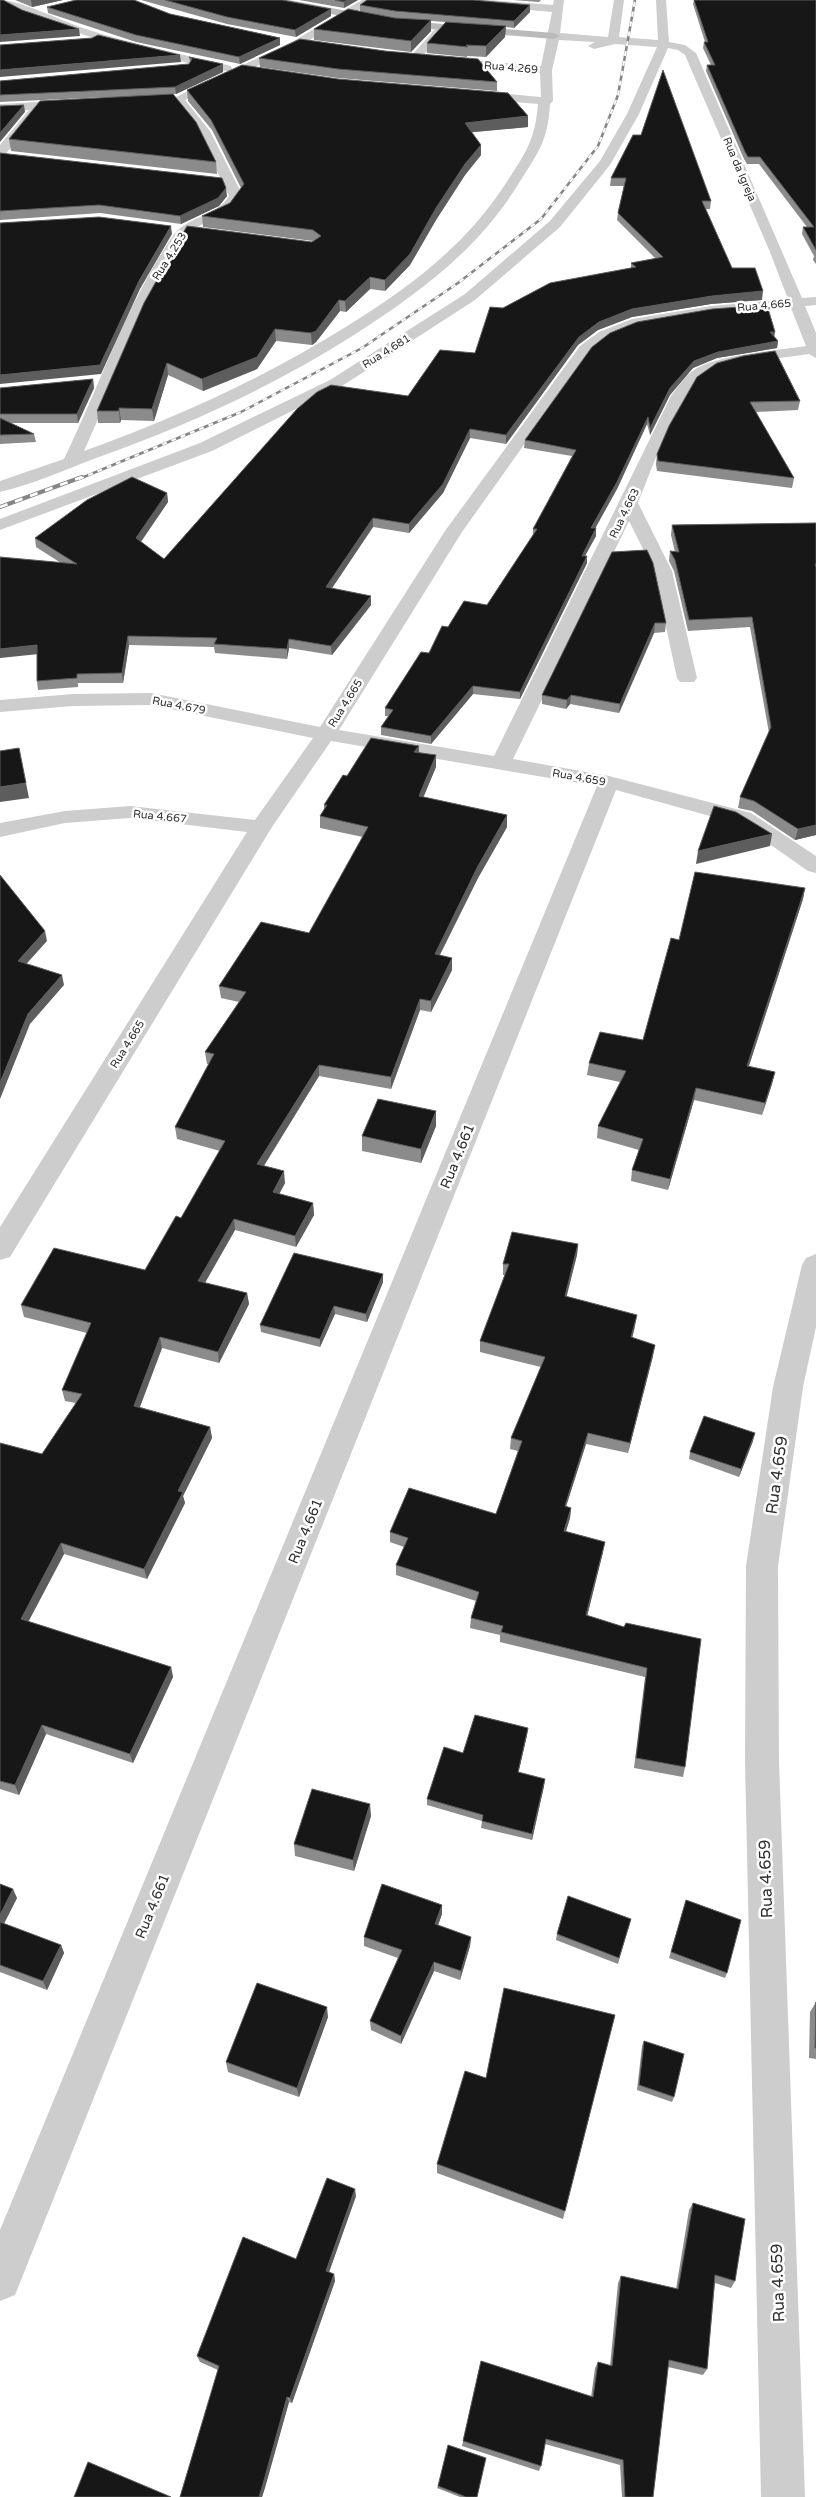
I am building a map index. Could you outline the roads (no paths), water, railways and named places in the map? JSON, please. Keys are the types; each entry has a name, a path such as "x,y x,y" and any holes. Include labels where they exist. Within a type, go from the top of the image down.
{"street":[{"path":"1,0 29,13 104,39 211,65 264,74"},
{"path":"272,0 347,15 442,28 670,45 661,0"},
{"name":"Rua 4.253","path":"71,462 109,380 129,327 184,229 216,215 233,204 236,196 204,132 173,100 296,44 370,0"},
{"path":"451,0 558,4 554,36 546,70 547,101"},
{"path":"612,42 619,0"},
{"path":"11,17 48,8"},
{"name":"Rua 4.269","path":"442,28 411,58 546,70"},
{"path":"76,41 104,39"},
{"path":"276,40 314,46"},
{"path":"578,51 612,42"},
{"name":"Rua da Igreja","path":"670,45 690,53 797,302 815,351"},
{"name":"Rua 4.681","path":"0,525 206,447 336,383 470,297 556,224 605,162 670,45"},
{"path":"549,57 565,54"},
{"path":"168,68 211,65"},
{"path":"460,94 547,101"},
{"path":"0,487 71,462 191,414 263,382 292,367 403,299 471,242 505,198 538,140 544,101 547,101"},
{"path":"0,108 89,104"},
{"path":"3,155 35,110"},
{"path":"210,179 229,180"},
{"path":"165,227 210,233"},
{"name":"Rua 4.665","path":"0,1250 261,827 326,734 454,531 584,348 604,335 632,324 710,310 816,301"},
{"name":"Rua 4.663","path":"501,763 629,503 674,406 688,382 700,373 716,366 815,351"},
{"path":"90,382 109,380"},
{"path":"629,503 663,571 687,678"},
{"name":"Rua 4.679","path":"0,706 72,700 151,699 326,734"},
{"name":"Rua 4.659","path":"326,734 609,782 743,818 766,831 816,866"},
{"name":"Rua 4.661","path":"0,2280 609,782"},
{"name":"Rua 4.667","path":"0,830 65,817 130,812 261,827"},
{"name":"Rua 4.659","path":"783,2497 762,1761 762,1566 788,1387 816,1265"}],"railway":[{"path":"79,479 241,412 362,348 458,283 541,219 598,146 618,95 635,0"},
{"path":"0,507 82,477"}]}
